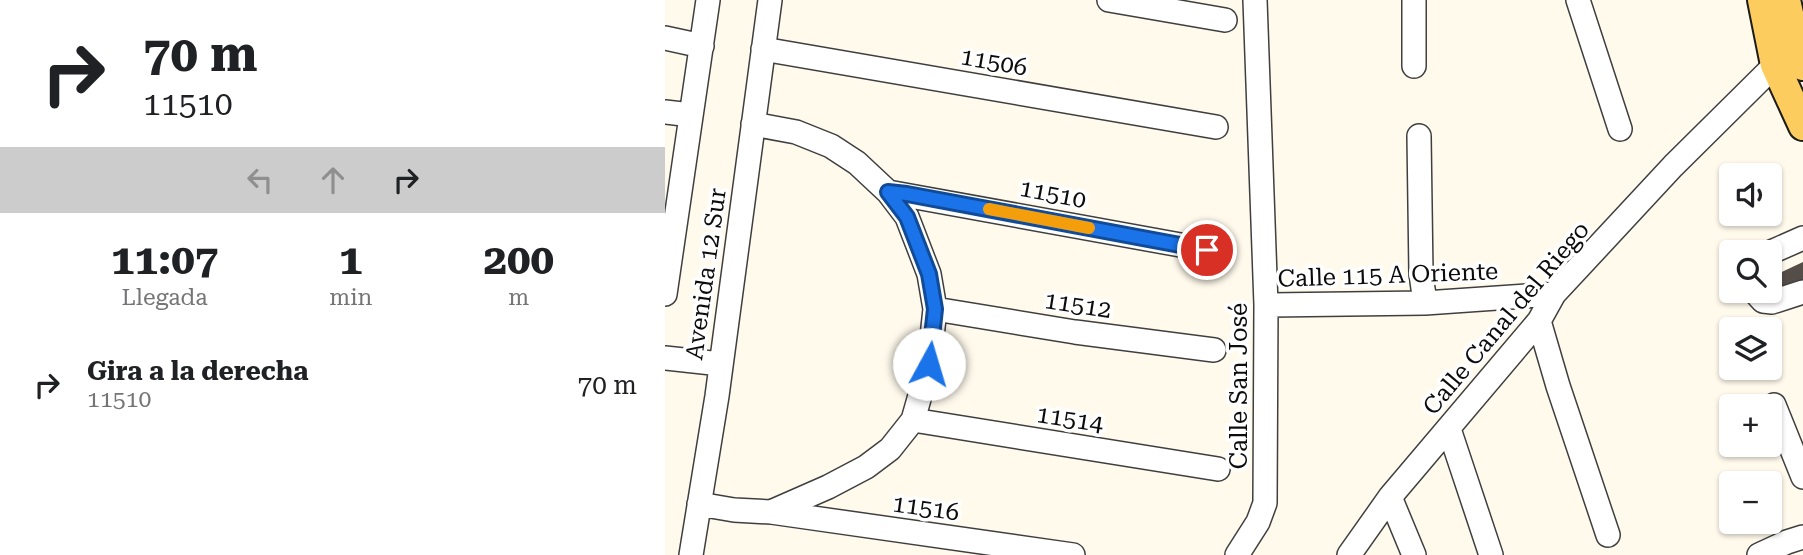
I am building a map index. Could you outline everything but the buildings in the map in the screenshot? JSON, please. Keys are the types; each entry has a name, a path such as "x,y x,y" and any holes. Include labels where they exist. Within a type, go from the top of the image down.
{"main road":[{"path":"1762,0 1775,65 1803,126"},
{"path":"1786,0 1799,59 1803,66"}],"street":[{"name":"Avenida 12 Sur","path":"665,294 708,0"},
{"path":"1109,0 1225,20"},
{"name":"Calle San José","path":"1237,555 1258,522 1265,503 1266,305 1255,0"},
{"path":"1413,66 1414,0"},
{"path":"1578,0 1620,129"},
{"name":"Avenida 12 Sur","path":"691,555 721,364 763,49 765,1"},
{"path":"665,38 702,46"},
{"name":"11506","path":"763,49 1216,127"},
{"name":"Calle Canal del Riego","path":"1349,555 1390,497 1539,321 1554,294 1672,166 1775,65"},
{"path":"665,112 691,116"},
{"path":"753,124 796,132 831,146 857,163 888,192 907,217 919,245 929,274 935,309 929,364 913,420 890,449 866,467 771,512"},
{"path":"1419,136 1421,274 1425,303"},
{"name":"11510","path":"888,192 1207,250"},
{"path":"1782,247 1803,238"},
{"path":"1782,299 1803,292"},
{"name":"Calle 115 A Oriente","path":"1266,305 1425,303 1554,294"},
{"name":"11512","path":"935,309 1076,332 1214,350"},
{"path":"1539,321 1608,535"},
{"path":"665,358 721,364"},
{"name":"11514","path":"913,420 1218,469"},
{"path":"1782,425 1803,477"},
{"path":"1449,429 1491,555"},
{"path":"1390,497 1414,555"},
{"name":"11516","path":"699,504 1073,555"},
{"path":"1759,555 1803,537"}],"slow traffic":[{"path":"989,209 1089,228"}],"route":[{"path":"929,364 935,309 929,274 907,217 888,192 1207,250"}]}
